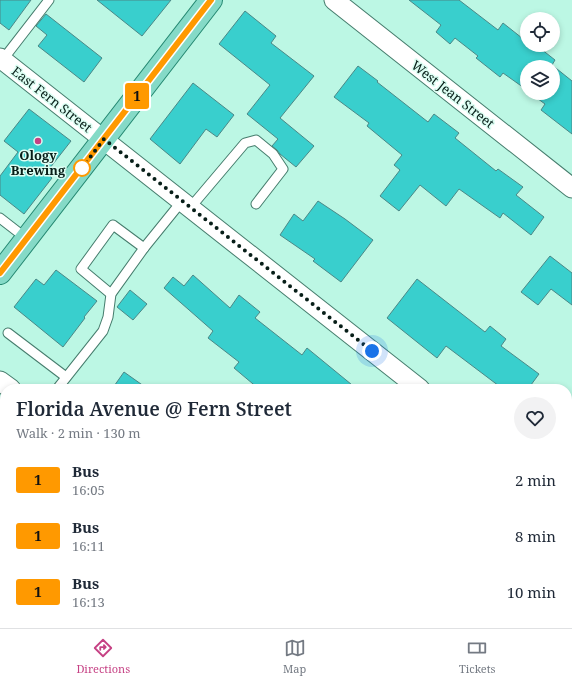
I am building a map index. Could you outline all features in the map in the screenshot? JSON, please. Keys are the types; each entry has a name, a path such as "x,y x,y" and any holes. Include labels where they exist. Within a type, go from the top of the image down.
{"main road":[{"path":"0,273 211,0"}],"street":[{"name":"West Jean Street","path":"334,0 572,188"},
{"name":"East Fern Street","path":"1,60 104,139 414,384"}],"lane":[{"path":"1,60 49,0"},
{"path":"61,384 103,331 108,316 111,294 144,248 246,143 256,140 273,154 283,169 256,204"},
{"path":"0,218 26,239"},
{"path":"111,294 81,269 113,225 144,248"},
{"path":"8,333 66,377"}],"building":[{"path":"0,0 31,0 9,30 0,23"},
{"path":"97,0 171,0 142,36"},
{"path":"409,0 459,0 498,30 503,23 520,36 520,52 545,52 555,60 520,60 520,85 503,73 500,77 476,58 478,56 455,38 450,44 436,32 441,25"},
{"path":"245,11 276,36 271,43 314,76 280,118 314,146 296,167 272,146 278,139 247,114 270,85 219,44"},
{"path":"46,14 102,58 84,82 38,46 47,35 36,26"},
{"path":"358,66 428,122 434,114 459,133 455,138 496,171 498,169 523,187 516,195 544,217 531,235 503,213 500,218 459,189 446,206 420,185 399,211 380,196 400,170 394,165 402,155 367,126 369,123 334,97"},
{"path":"560,71 572,81 572,134 541,110 545,104 540,100 560,100"},
{"path":"193,83 234,115 217,137 206,129 180,164 150,139"},
{"path":"29,109 71,141 46,173 52,178 24,214 0,195 0,176 18,152 4,141"},
{"path":"318,201 373,240 341,282 313,261 315,259 280,235 294,214 303,221"},
{"path":"550,256 572,273 572,305 551,289 538,305 521,292"},
{"path":"56,270 97,301 63,347 14,307 36,279 44,285"},
{"path":"193,275 230,308 239,295 260,312 255,318 302,355 307,348 351,384 253,384 234,368 239,362 208,338 213,331 164,288 173,277 184,286"},
{"path":"417,279 485,332 490,326 506,339 501,346 539,374 532,384 496,384 446,346 437,358 387,318"},
{"path":"130,290 147,304 133,320 117,307"},
{"path":"124,372 141,384 116,384"}],"bus line":[{"name":"1","path":"0,273 211,0"}],"place":[{"name":"Ology Brewing","path":"38,141"}],"route":[{"path":"82,168 104,139 372,351"}]}
